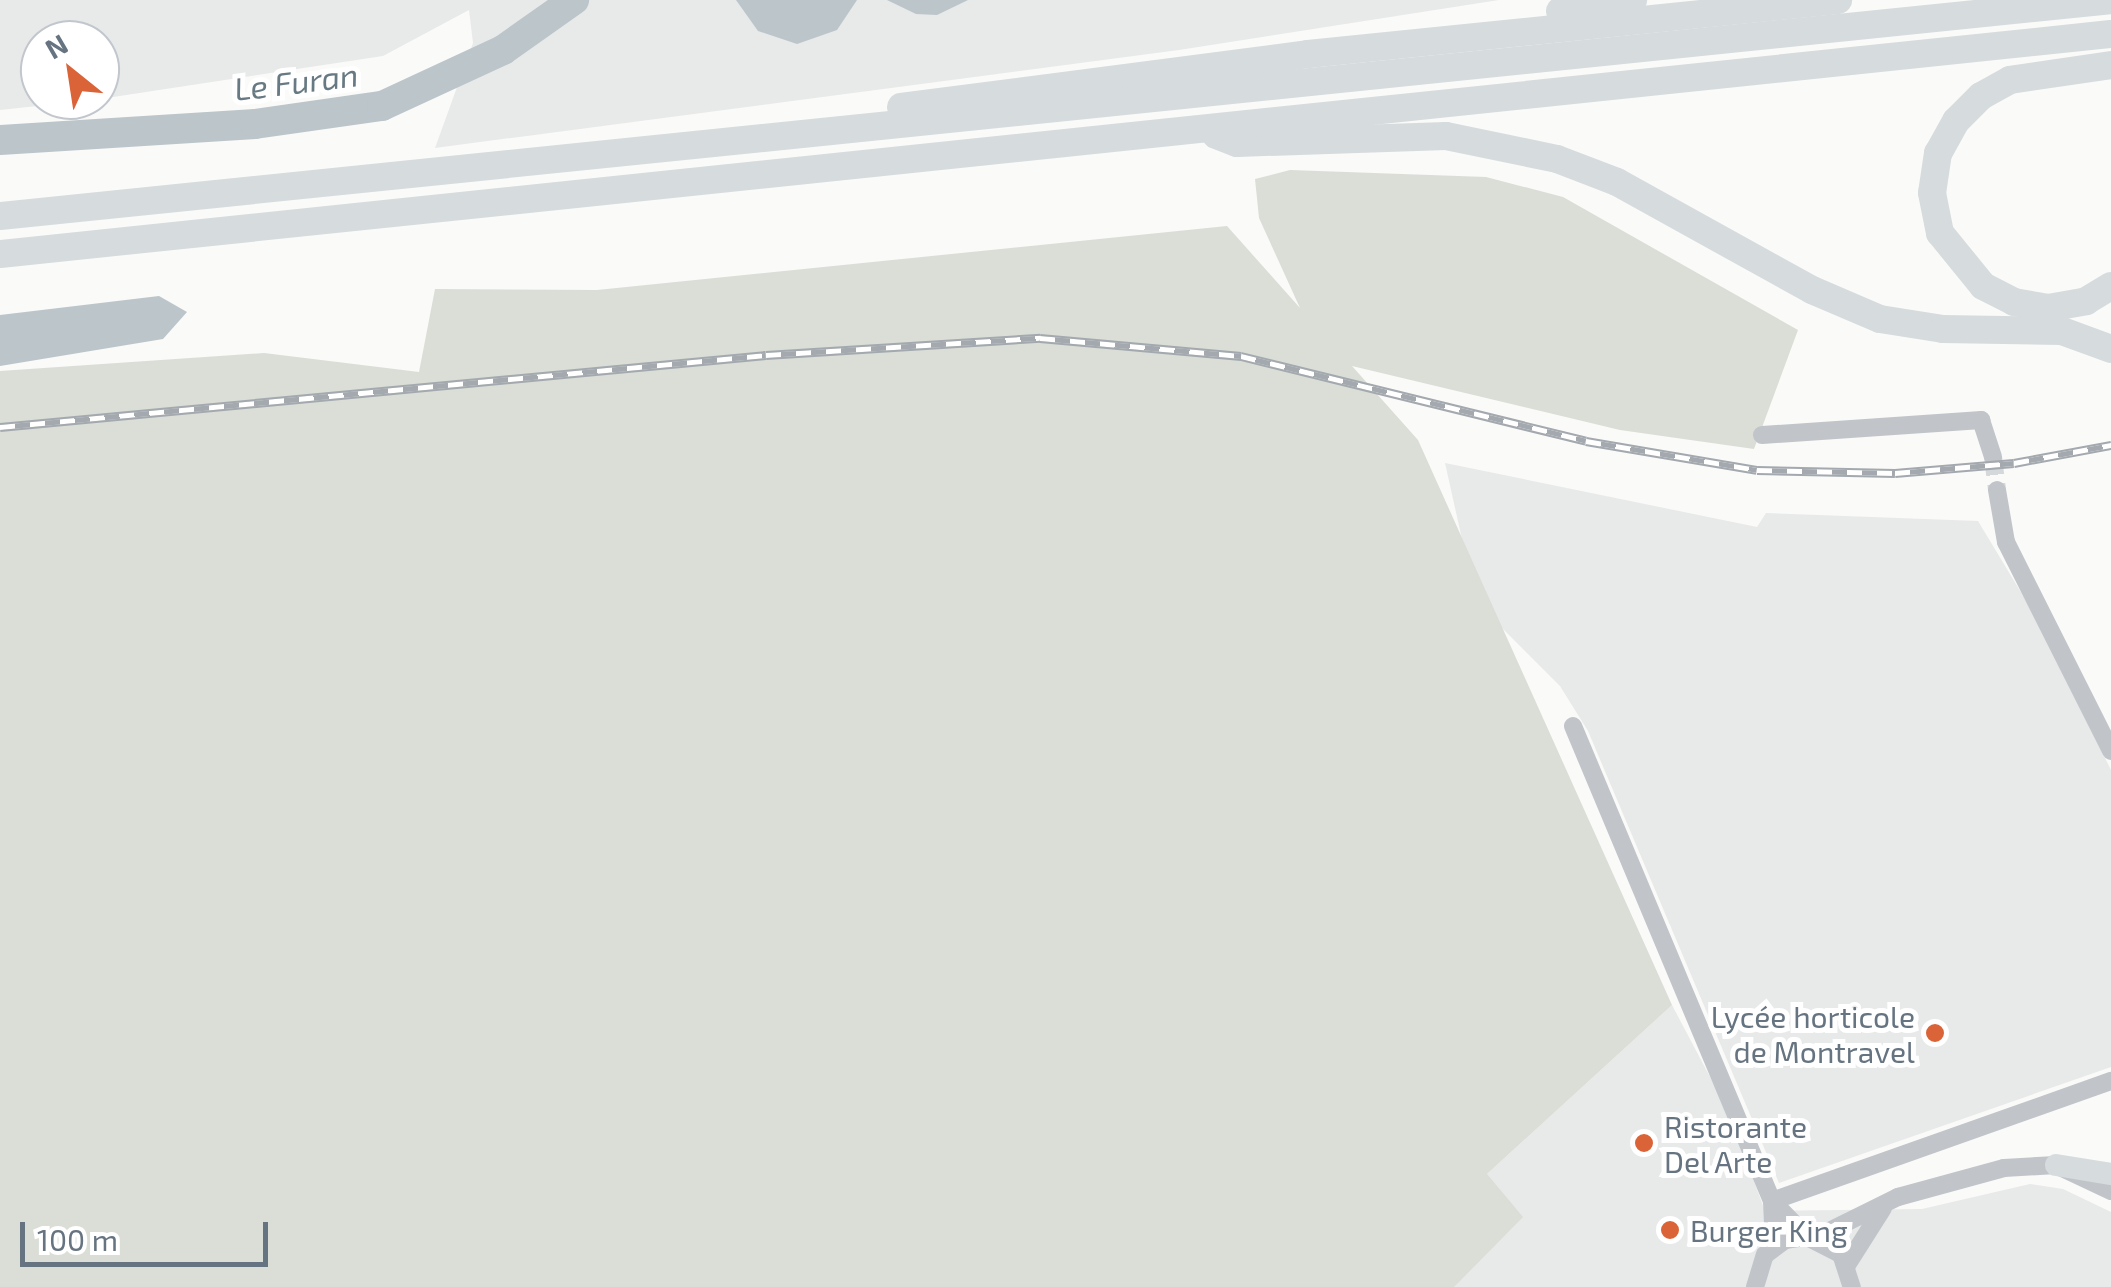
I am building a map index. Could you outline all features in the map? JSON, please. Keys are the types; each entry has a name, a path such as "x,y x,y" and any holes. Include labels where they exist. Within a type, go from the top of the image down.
{"highway":[{"path":"1308,54 1633,0"},
{"path":"850,131 899,108 1308,54 1838,0"},
{"path":"0,216 2111,0"},
{"path":"0,254 2111,34"},
{"path":"2111,64 2010,80 1981,96 1938,153 1932,193 1940,232 1983,286 2014,302 2048,308 2086,301 2111,286"},
{"path":"1201,128 1236,143 1446,136 1557,159 1617,182 1812,290 1880,319 1943,329 2062,331 2111,324"},
{"path":"2062,331 2111,349"}],"main road":[{"path":"2056,1165 2111,1174"}],"street":[{"path":"1762,435 1981,420 1993,457"},
{"path":"1997,490 2006,542 2111,751"},
{"path":"1573,726 1772,1201 1774,1246"},
{"path":"1772,1201 2111,1081"},
{"path":"1755,1287 1759,1265 1774,1246 1811,1237 1958,1180 2056,1165 2111,1191"},
{"path":"1772,1201 1848,1265"},
{"path":"1852,1287 1848,1265 1882,1208"}],"shaded area":[{"path":"0,0 1499,0 1179,50 435,148 473,43 469,10 383,56 120,96 120,20 20,20 20,108 0,110"},
{"path":"736,0 857,0 837,30 797,44 758,31"},
{"path":"887,0 968,0 937,15 916,14"},
{"path":"1290,170 1486,177 1563,197 1798,330 1754,449 1620,430 1352,366 1418,440 1672,1005 1487,1174 1523,1217 1454,1287 0,1287 0,371 264,353 419,372 435,289 597,290 1227,226 1300,308 1259,218 1255,179"},
{"path":"159,296 187,312 163,339 0,366 0,315"},
{"path":"1445,463 1757,527 1766,513 1978,521 2028,604 2111,770 2111,1067 1779,1183 1588,731 1560,686 1476,602"},
{"path":"1672,1005 1728,1111 1765,1211 1922,1209 2030,1184 2063,1189 2111,1212 2111,1287 1454,1287 1487,1174"}],"waterway":[{"name":"Le Furan","path":"0,140 255,124 382,106 503,50 574,0"}],"tunnel":[{"path":"1993,457 1997,490"}],"railway":[{"path":"0,427 766,355 1040,338 1241,356 1586,441 1757,470 1895,473 2014,463 2111,445"}],"place":[{"name":"Lycée horticole de Montravel","path":"1935,1033"},
{"name":"Ristorante Del Arte","path":"1644,1143"},
{"name":"Burger King","path":"1670,1230"}]}
